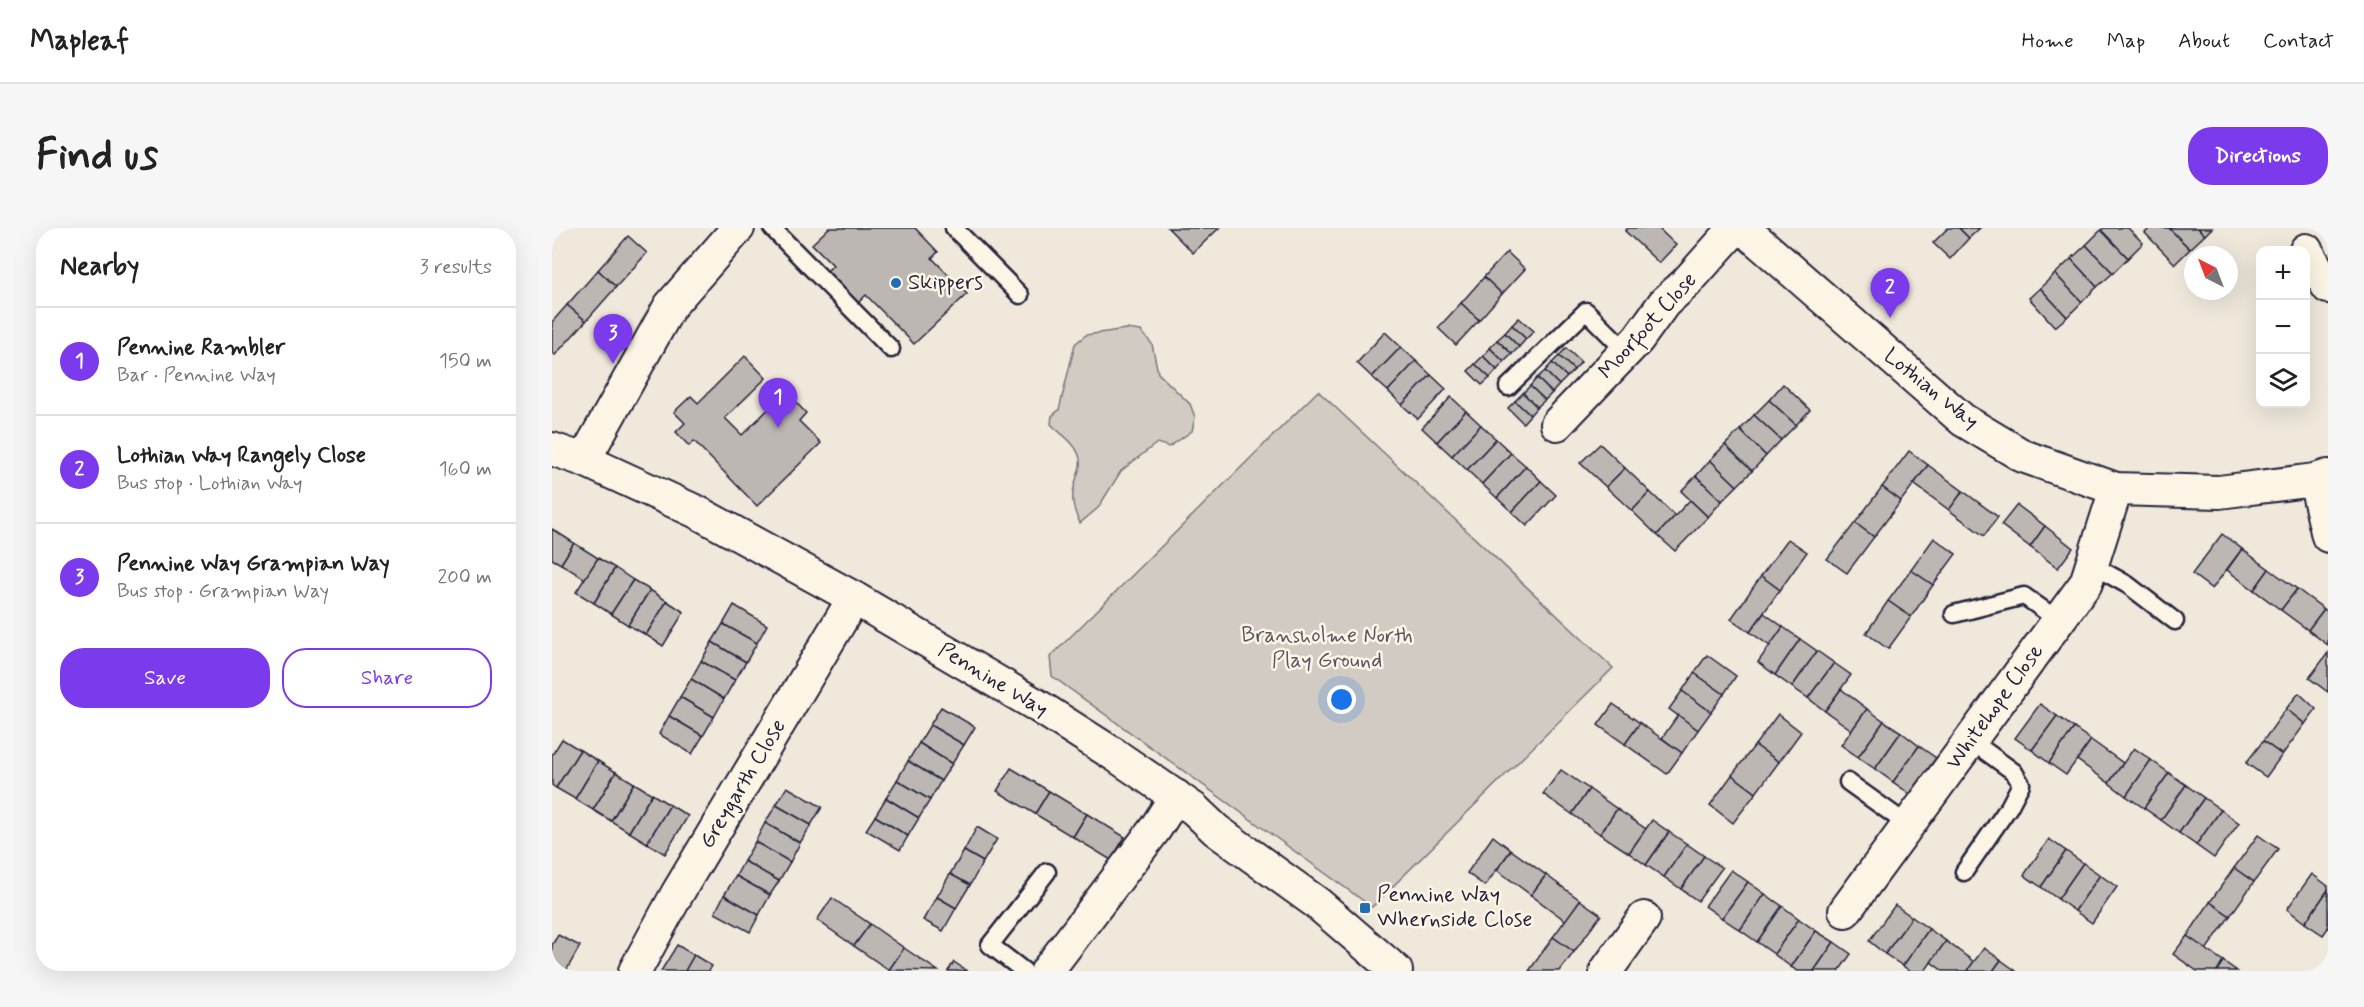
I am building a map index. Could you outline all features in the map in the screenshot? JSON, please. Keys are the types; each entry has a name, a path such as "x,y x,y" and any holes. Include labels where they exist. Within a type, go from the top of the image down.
{"street":[{"path":"584,460 670,306 738,228"},
{"name":"Moorfoot Close","path":"1557,424 1638,339 1664,303 1686,283 1728,236 1741,228"},
{"name":"Lothian Way","path":"1741,228 1963,420 2023,456 2115,489 2219,492 2322,478"},
{"path":"2310,257 2328,287"},
{"name":"Pennine Way","path":"552,449 584,460 697,512 854,598 1002,684 1194,809 1216,830 1317,903 1396,971"},
{"path":"2322,478 2328,536"},
{"name":"Whitehope Close","path":"1845,911 2086,583 2115,489"},
{"name":"Greygarth Close","path":"634,971 677,894 854,598"},
{"path":"1047,971 1155,829 1176,796"},
{"path":"1606,971 1644,918"}],"lane":[{"path":"772,228 891,349"},
{"path":"954,228 1020,295"},
{"path":"1508,387 1586,311 1626,352"},
{"path":"2092,565 2128,585 2175,621"},
{"path":"1954,614 2024,596 2058,620"},
{"path":"1964,872 2009,807 2021,784 2014,772 1970,740"},
{"path":"1848,782 1908,825"},
{"path":"1024,971 990,945 1047,872"}],"green space":[{"path":"1126,329 1141,331 1152,344 1158,373 1190,404 1195,417 1192,431 1169,447 1157,443 1121,471 1098,508 1080,523 1073,500 1080,462 1079,455 1070,442 1051,424 1052,416 1059,410 1075,344 1086,335"},
{"name":"Bransholme North Play Ground","path":"1318,391 1613,668 1372,907 1052,676 1050,657"}],"building":[{"name":"Skippers","path":"829,228 915,228 938,252 932,258 967,294 914,344 866,295 857,304 826,272 833,265 812,244"},
{"path":"1168,228 1219,228 1193,253"},
{"path":"1628,228 1658,228 1676,245 1659,263 1625,231"},
{"path":"1948,228 1959,228 1969,238 1950,259 1933,243"},
{"path":"1959,228 1980,228 1969,238"},
{"path":"2128,228 2143,243 2128,258 2101,230"},
{"path":"2150,228 2169,228 2187,246 2184,246 2184,255 2175,264 2145,233"},
{"path":"2169,228 2198,228 2205,235 2193,246 2187,246"},
{"path":"2198,228 2212,228 2205,235"},
{"path":"2101,230 2128,258 2113,273 2086,245"},
{"path":"628,236 647,253 616,287 598,270"},
{"path":"2086,245 2113,273 2097,287 2071,259"},
{"path":"1507,252 1525,269 1502,294 1484,277"},
{"path":"2071,259 2097,287 2082,302 2055,274"},
{"path":"598,270 616,287 586,321 567,305"},
{"path":"2055,274 2082,302 2067,317 2040,288"},
{"path":"1484,277 1502,294 1479,320 1461,303"},
{"path":"2040,288 2067,317 2055,327 2029,298"},
{"path":"1461,303 1479,320 1456,345 1438,328"},
{"path":"567,305 586,321 555,355 552,353 552,322"},
{"path":"1519,318 1534,331 1526,339 1512,325"},
{"path":"1512,325 1526,339 1519,347 1505,333"},
{"path":"1385,332 1401,347 1372,377 1357,363"},
{"path":"1505,333 1519,347 1512,354 1497,340"},
{"path":"1497,340 1512,354 1504,362 1490,348"},
{"path":"1401,347 1416,361 1388,391 1372,377"},
{"path":"1490,348 1504,362 1497,370 1483,356"},
{"path":"1566,348 1581,362 1574,370 1559,356"},
{"path":"745,356 766,378 725,418 742,435 786,392 806,413 799,421 821,443 757,506 694,441 689,446 676,432 685,423 674,412 691,396 698,403"},
{"path":"1483,356 1497,370 1490,378 1475,364"},
{"path":"1559,356 1574,370 1567,377 1552,363"},
{"path":"1416,361 1431,375 1402,405 1388,391"},
{"path":"1552,363 1567,377 1559,385 1545,371"},
{"path":"1475,364 1490,378 1482,385 1468,371"},
{"path":"1545,371 1559,385 1552,393 1537,378"},
{"path":"1431,375 1446,389 1418,419 1402,405"},
{"path":"1537,378 1552,393 1545,400 1530,386"},
{"path":"1783,384 1810,410 1796,425 1769,400"},
{"path":"1530,386 1545,400 1537,407 1523,393"},
{"path":"1523,393 1537,407 1530,415 1515,401"},
{"path":"1451,397 1466,411 1437,442 1422,428"},
{"path":"1769,400 1796,425 1781,440 1754,415"},
{"path":"1515,401 1530,415 1523,423 1508,408"},
{"path":"1466,411 1481,425 1452,456 1437,442"},
{"path":"1754,415 1781,440 1766,456 1740,430"},
{"path":"1481,425 1496,439 1467,470 1452,456"},
{"path":"1740,430 1766,456 1752,471 1725,445"},
{"path":"1496,439 1511,453 1482,484 1467,470"},
{"path":"1600,444 1625,468 1606,487 1580,463"},
{"path":"1725,445 1752,471 1737,486 1710,460"},
{"path":"1909,451 1928,465 1901,501 1882,487"},
{"path":"1511,453 1526,466 1497,498 1482,484"},
{"path":"1710,460 1737,486 1722,501 1696,476"},
{"path":"1928,465 1963,491 1949,510 1914,484"},
{"path":"1526,466 1541,481 1512,512 1497,498"},
{"path":"1625,468 1650,492 1632,511 1606,487"},
{"path":"1696,476 1722,501 1708,517 1681,491"},
{"path":"1541,481 1556,495 1527,526 1512,512"},
{"path":"1882,487 1901,501 1874,537 1855,523"},
{"path":"1963,491 1998,517 1984,536 1949,510"},
{"path":"1650,492 1675,516 1657,535 1632,511"},
{"path":"1690,500 1708,517 1675,551 1657,535"},
{"path":"2017,505 2045,526 2030,547 2001,525"},
{"path":"1855,523 1874,537 1847,573 1827,559"},
{"path":"2045,526 2073,548 2058,568 2030,547"},
{"path":"552,529 574,543 561,564 552,559"},
{"path":"2222,534 2242,549 2212,589 2192,574"},
{"path":"1934,538 1956,554 1933,585 1911,570"},
{"path":"1788,539 1807,552 1780,590 1761,576"},
{"path":"574,543 598,558 585,579 561,564"},
{"path":"2242,549 2269,569 2254,590 2227,570"},
{"path":"598,558 615,568 594,603 576,592"},
{"path":"615,568 633,580 611,614 594,603"},
{"path":"2269,569 2297,589 2281,610 2254,590"},
{"path":"1911,570 1933,585 1911,617 1888,601"},
{"path":"1761,576 1780,590 1750,632 1731,619"},
{"path":"633,580 650,590 628,625 611,614"},
{"path":"2297,589 2324,609 2308,630 2281,610"},
{"path":"650,590 667,601 646,635 628,625"},
{"path":"667,601 684,612 663,646 646,635"},
{"path":"1888,601 1911,617 1888,649 1866,633"},
{"path":"734,605 767,625 757,643 723,624"},
{"path":"2324,609 2328,612 2328,645 2308,630"},
{"path":"1764,613 1783,627 1770,646 1750,632"},
{"path":"723,624 757,643 746,662 712,642"},
{"path":"1783,627 1800,639 1775,675 1758,662"},
{"path":"1800,639 1817,651 1792,687 1775,675"},
{"path":"712,642 746,662 735,680 701,661"},
{"path":"1817,651 1834,663 1808,698 1792,687"},
{"path":"2328,653 2328,692 2309,678"},
{"path":"1707,655 1736,676 1724,694 1694,673"},
{"path":"701,661 735,680 724,699 691,679"},
{"path":"1834,663 1851,675 1825,711 1808,698"},
{"path":"1694,673 1724,694 1711,712 1682,691"},
{"path":"691,679 724,699 714,717 680,697"},
{"path":"1841,689 1867,709 1852,730 1825,711"},
{"path":"1682,691 1711,712 1698,730 1669,709"},
{"path":"2299,693 2316,709 2305,724 2286,709"},
{"path":"680,697 714,717 703,736 669,716"},
{"path":"1613,704 1640,723 1625,744 1598,725"},
{"path":"2040,704 2057,716 2032,750 2015,738"},
{"path":"941,707 975,727 964,745 930,725"},
{"path":"1867,709 1884,721 1858,757 1841,745"},
{"path":"2286,709 2305,724 2282,755 2263,741"},
{"path":"1778,714 1801,732 1779,762 1755,745"},
{"path":"1678,715 1698,730 1682,753 1662,738"},
{"path":"669,716 703,736 692,754 659,734"},
{"path":"2057,716 2074,728 2049,763 2032,750"},
{"path":"1884,721 1901,732 1875,769 1858,757"},
{"path":"1640,723 1682,753 1667,774 1625,744"},
{"path":"930,725 964,745 952,764 919,743"},
{"path":"2074,728 2091,740 2066,775 2049,763"},
{"path":"1901,732 1919,746 1893,782 1875,769"},
{"path":"562,739 580,750 556,788 552,785 552,755"},
{"path":"2091,740 2123,763 2109,783 2077,760"},
{"path":"2263,741 2282,755 2266,777 2246,763"},
{"path":"919,743 952,764 941,781 908,761"},
{"path":"1755,745 1779,762 1756,793 1732,775"},
{"path":"1919,746 1936,758 1910,794 1893,782"},
{"path":"2134,748 2151,760 2126,796 2109,783"},
{"path":"580,750 598,761 575,799 556,788"},
{"path":"2151,760 2169,773 2144,808 2126,796"},
{"path":"598,761 616,772 593,810 575,799"},
{"path":"908,761 941,781 930,800 897,780"},
{"path":"1011,768 1049,791 1035,814 997,791"},
{"path":"1561,770 1589,789 1572,814 1543,794"},
{"path":"616,772 634,783 611,821 593,810"},
{"path":"2169,773 2186,785 2161,820 2144,808"},
{"path":"1732,775 1756,793 1733,823 1710,805"},
{"path":"897,780 930,800 919,818 886,798"},
{"path":"634,783 652,794 629,832 611,821"},
{"path":"2186,785 2204,798 2179,833 2161,820"},
{"path":"787,787 822,807 811,825 776,805"},
{"path":"1589,789 1617,809 1600,834 1572,814"},
{"path":"1049,791 1087,814 1073,837 1035,814"},
{"path":"652,794 670,805 647,843 629,832"},
{"path":"886,798 919,818 908,836 875,816"},
{"path":"2204,798 2221,810 2196,845 2179,833"},
{"path":"670,805 688,816 665,854 647,843"},
{"path":"776,805 811,825 800,843 765,823"},
{"path":"1617,809 1646,829 1629,853 1600,834"},
{"path":"2221,810 2239,823 2214,858 2196,845"},
{"path":"1087,814 1125,837 1111,860 1073,837"},
{"path":"875,816 908,836 900,850 866,830"},
{"path":"1652,820 1669,832 1646,865 1629,853"},
{"path":"765,823 800,843 790,862 755,842"},
{"path":"977,827 997,839 983,862 964,851"},
{"path":"1669,832 1687,844 1664,877 1646,865"},
{"path":"2258,835 2278,849 2254,882 2234,868"},
{"path":"1493,836 1511,850 1485,886 1467,873"},
{"path":"2049,839 2066,851 2041,887 2024,875"},
{"path":"755,842 790,862 779,881 744,861"},
{"path":"1687,844 1704,856 1681,889 1664,877"},
{"path":"1511,850 1546,875 1531,895 1497,870"},
{"path":"964,851 983,862 970,885 950,874"},
{"path":"2066,851 2083,863 2058,899 2041,887"},
{"path":"1704,856 1722,868 1698,901 1681,889"},
{"path":"744,861 779,881 770,895 736,876"},
{"path":"2083,863 2100,875 2075,911 2058,899"},
{"path":"2234,868 2254,882 2230,916 2210,902"},
{"path":"1731,870 1748,882 1722,918 1705,906"},
{"path":"950,874 970,885 956,908 937,897"},
{"path":"2312,874 2328,886 2328,890 2305,923 2287,909"},
{"path":"1546,875 1580,900 1566,921 1531,895"},
{"path":"2100,875 2117,887 2092,923 2075,911"},
{"path":"736,876 770,895 759,915 724,895"},
{"path":"1748,882 1765,894 1740,930 1722,918"},
{"path":"2328,890 2328,928 2323,935 2305,923"},
{"path":"1765,894 1782,906 1757,942 1740,930"},
{"path":"724,895 759,915 750,932 715,913"},
{"path":"937,897 956,908 943,931 923,920"},
{"path":"832,898 870,924 854,946 817,920"},
{"path":"1580,900 1601,915 1574,952 1553,937"},
{"path":"2210,902 2230,916 2206,950 2187,936"},
{"path":"1895,905 1912,917 1885,954 1869,941"},
{"path":"1782,906 1799,919 1774,954 1757,942"},
{"path":"1912,917 1929,929 1903,966 1885,954"},
{"path":"1799,919 1816,931 1791,967 1774,954"},
{"path":"870,924 904,948 889,970 854,946"},
{"path":"1929,929 1946,941 1925,971 1910,971 1903,966"},
{"path":"1816,931 1834,942 1814,971 1798,971 1791,967"},
{"path":"558,935 580,946 566,971 552,971 552,945"},
{"path":"2187,936 2223,961 2217,971 2197,971 2173,954"},
{"path":"1553,937 1574,952 1560,971 1529,971"},
{"path":"1946,941 1974,962 1967,971 1943,971 1931,962"},
{"path":"1834,942 1851,954 1839,971 1814,971"},
{"path":"677,945 694,955 685,971 661,971"},
{"path":"904,948 938,971 889,970"},
{"path":"1984,948 2001,960 1993,971 1967,971"},
{"path":"694,955 712,966 709,971 685,971"},
{"path":"2001,960 2016,971 1993,971"},
{"path":"2223,961 2237,971 2217,971"},
{"path":"954,962 967,971 948,971"}],"place":[{"name":"Skippers","path":"896,283"},
{"name":"Lothian Way Rangely Close","path":"1890,318"},
{"name":"Pennine Way Grampian Way","path":"613,364"},
{"name":"Pennine Rambler","path":"778,428"},
{"name":"Pennine Way Whernside Close","path":"1365,908"}]}
